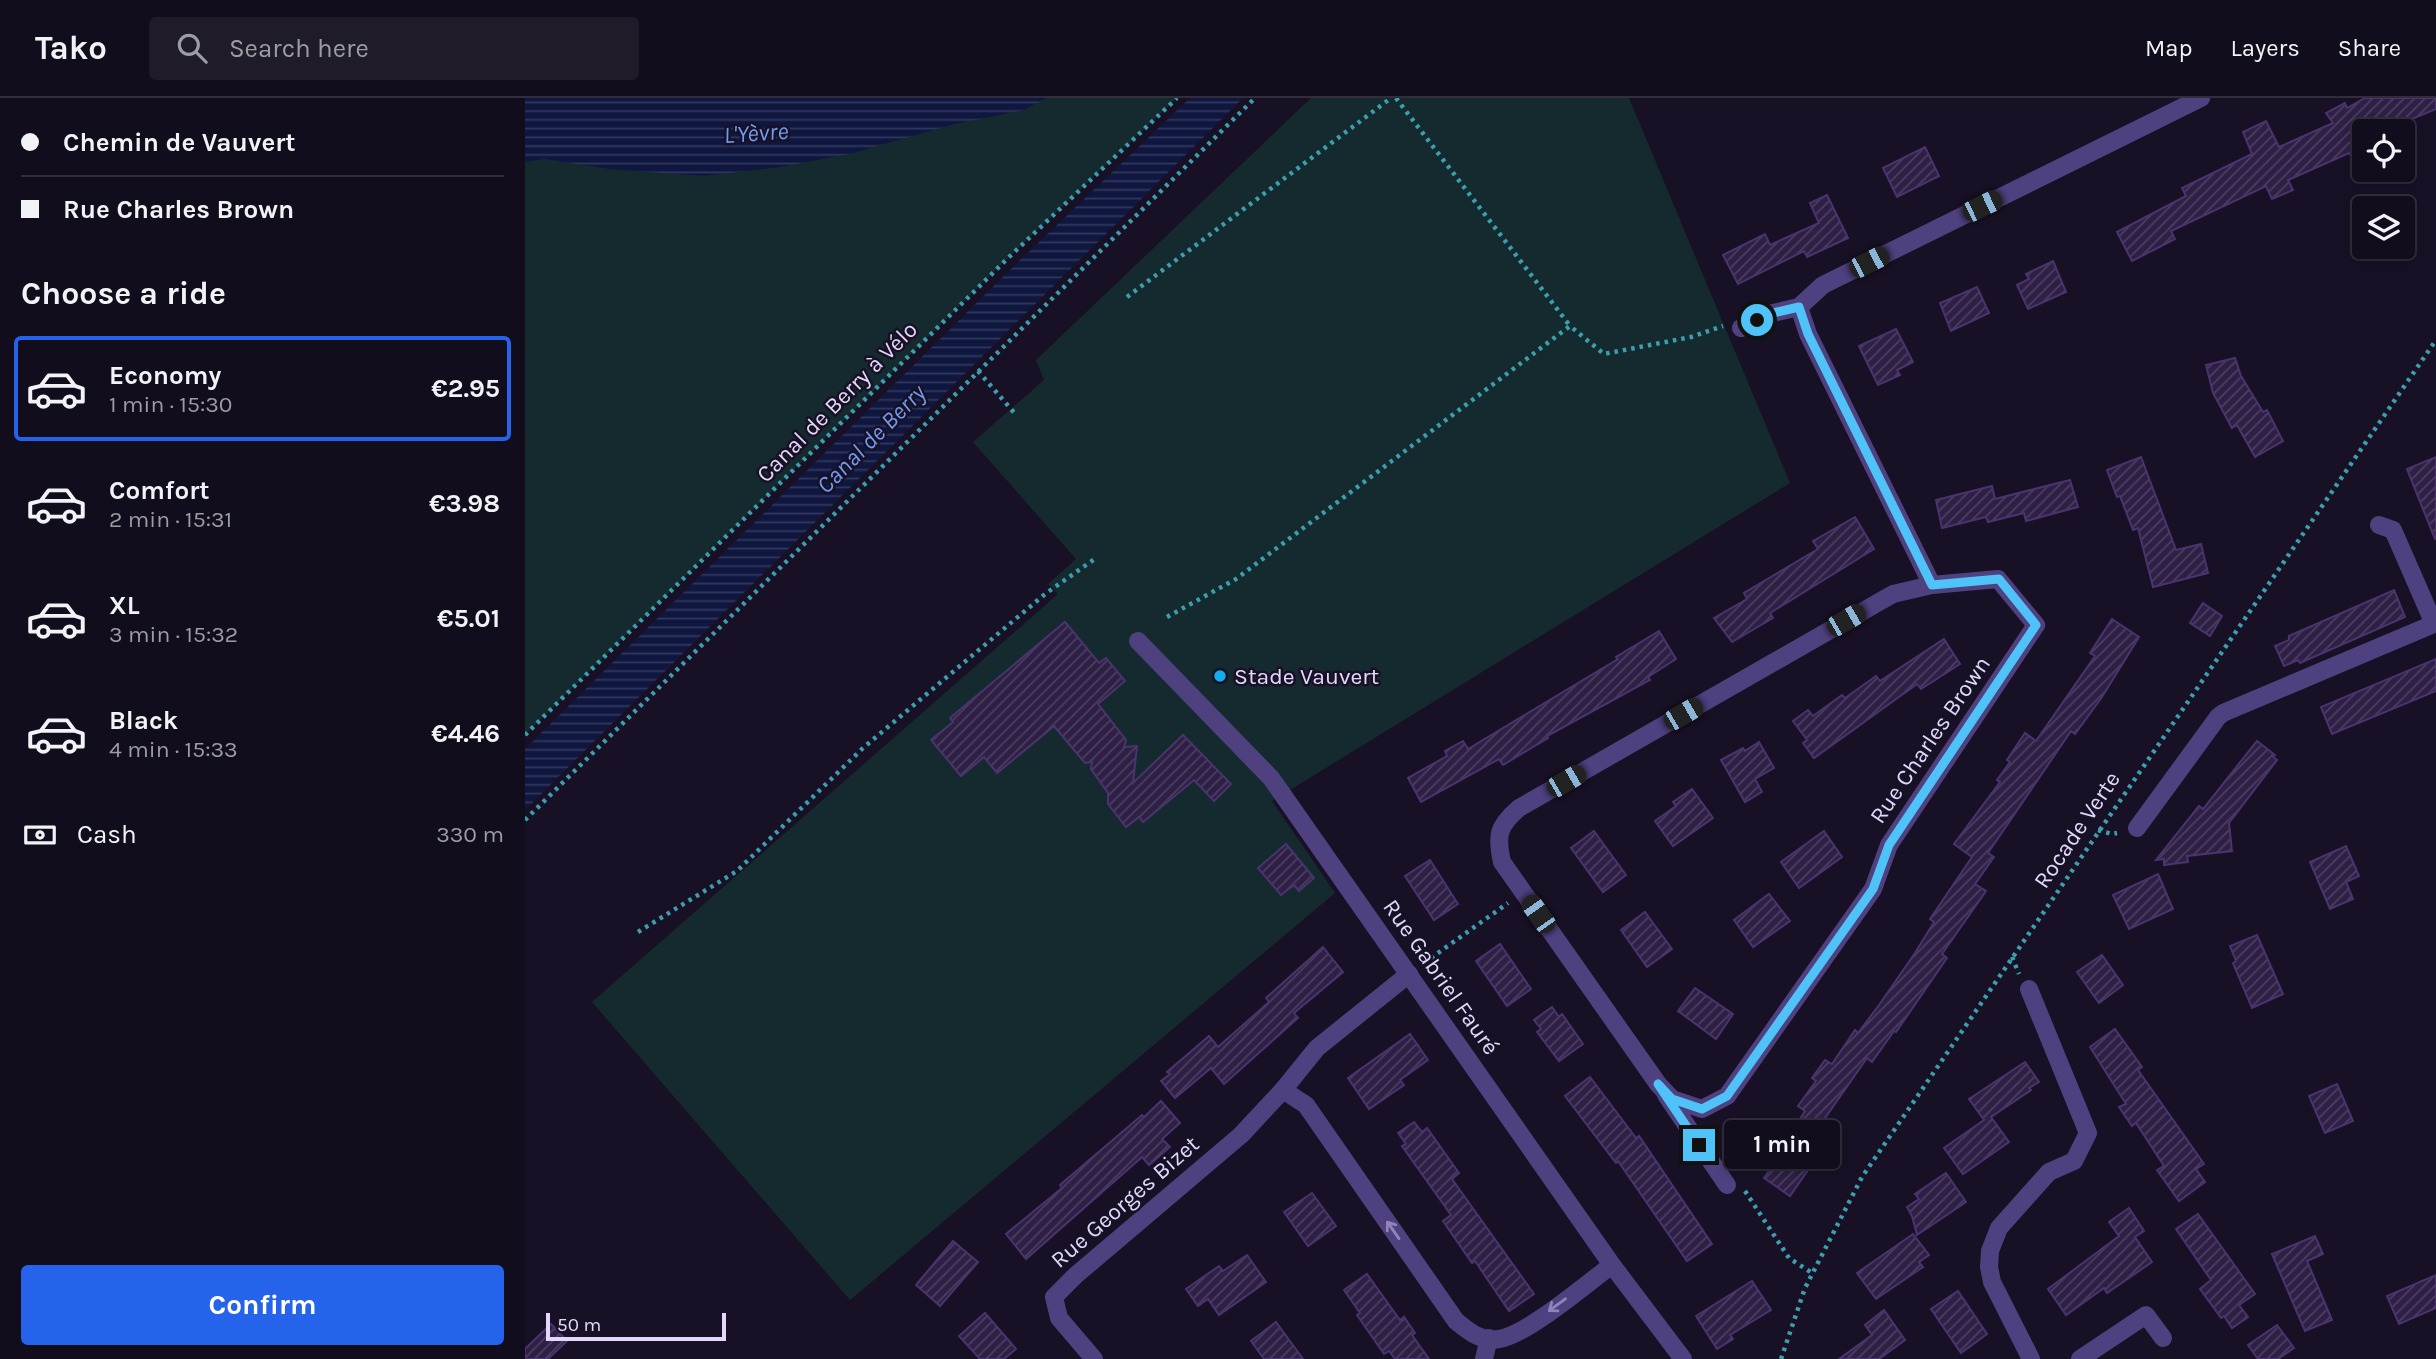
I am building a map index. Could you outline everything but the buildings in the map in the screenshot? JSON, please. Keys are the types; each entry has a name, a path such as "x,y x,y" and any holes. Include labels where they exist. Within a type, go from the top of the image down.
{"street":[{"path":"1741,328 1773,313 1799,307 1823,285 2201,98"},
{"path":"1799,307 1808,334 1932,585"},
{"path":"2137,828 2224,713 2435,623 2393,530 2379,525"},
{"name":"Rue Charles Brown","path":"1658,1084 1672,1099 1702,1109 1727,1096 1873,889 1889,845 2036,625 1999,579 1932,585 1893,594 1519,808 1504,820 1497,840 1502,862 1727,1185"},
{"name":"Rue Gabriel Fauré","path":"1138,641 1271,778 1612,1265 1683,1359"},
{"name":"Rue Georges Bizet","path":"1094,1359 1059,1318 1054,1297 1076,1275 1241,1135 1317,1048 1409,974"},
{"path":"2029,989 2088,1133 2074,1161 2049,1172 1999,1228 1991,1247 1989,1267 1992,1282 2031,1359"},
{"path":"1283,1090 1306,1105 1456,1321 1473,1335 1497,1340 1519,1333 1612,1265"},
{"path":"2080,1359 2146,1315 2163,1338"},
{"path":"1485,1359 1489,1338"}],"path":[{"name":"Canal de Berry à Vélo","path":"525,735 1007,259 1177,98"},
{"path":"525,821 1255,98"},
{"path":"1127,297 1394,98 1570,326 1604,354 1691,337 1719,326 1741,328"},
{"path":"1167,617 1236,579 1570,326"},
{"name":"Rocade Verte","path":"1780,1359 1805,1288 1862,1177 2436,340"},
{"path":"978,371 1017,416"},
{"path":"638,932 737,872 863,748 1045,594 1096,558"},
{"path":"1409,974 1523,893"},
{"path":"1727,1185 1744,1190 1789,1258 1812,1273"}],"green space":[{"path":"525,98 1177,98 1007,259 525,735"},
{"name":"Stade Vauvert","path":"1311,98 1629,98 1790,483 1272,801 1335,893 850,1300 592,1002 1058,594 1048,584 1076,559 973,442 1044,380 1036,360"}],"water":[{"name":"L'Yèvre","path":"525,98 1047,98 1024,110 951,125 850,154 781,167 704,176 609,169 545,159 525,162"},
{"name":"Canal de Berry","path":"1190,98 1243,98 525,810 525,749 1015,265"}],"place":[{"name":"Stade Vauvert","path":"1220,676"}],"route":[{"path":"1699,1145 1658,1084 1672,1099 1702,1109 1727,1096 1873,889 1889,845 2036,625 1999,579 1932,585 1808,334 1799,307 1757,320"}]}
